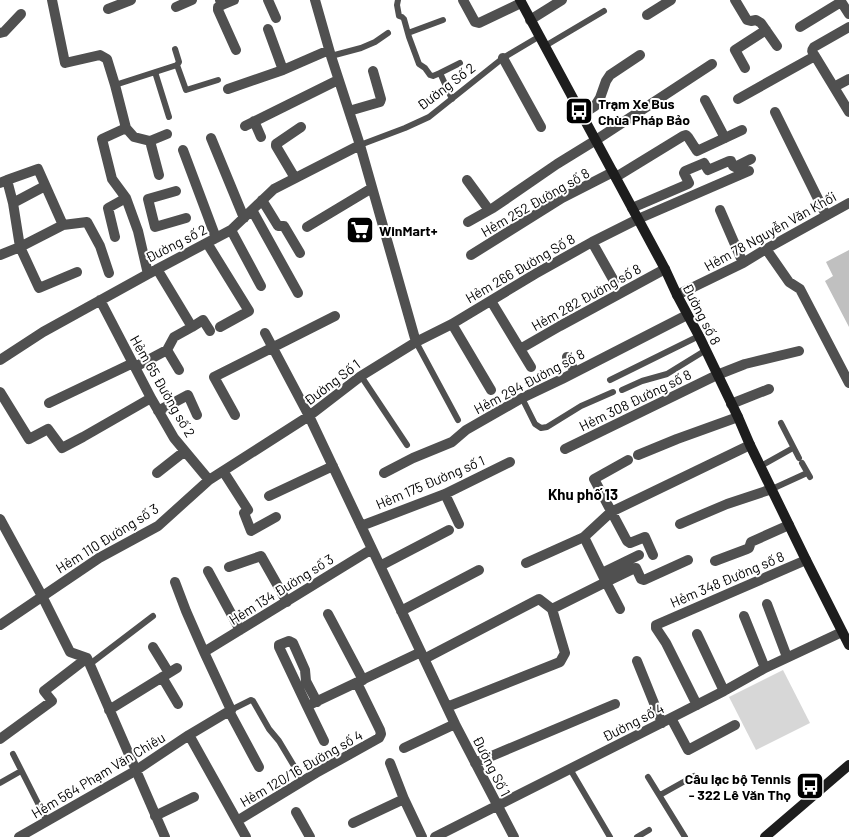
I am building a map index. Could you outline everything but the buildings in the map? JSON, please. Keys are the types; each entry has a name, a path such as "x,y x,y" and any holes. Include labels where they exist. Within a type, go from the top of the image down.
{"street":[{"path":"52,0 65,63 100,55 107,59 126,128 134,138 150,141 167,134"},
{"path":"108,8 131,0"},
{"path":"176,7 192,0"},
{"path":"234,0 220,2 218,10 236,50"},
{"path":"268,0 276,18"},
{"path":"315,0 338,80 360,145 416,342"},
{"path":"463,0 475,22 479,24 521,2"},
{"path":"530,20 562,0"},
{"path":"647,15 671,0"},
{"path":"735,0 747,20 756,20 761,23 777,46"},
{"name":"Đường số 8","path":"521,2 699,336 789,526 849,645"},
{"path":"800,27 845,5"},
{"path":"0,34 21,14"},
{"path":"849,27 812,49 812,52 849,112"},
{"path":"268,29 283,70"},
{"path":"745,68 735,50 766,30"},
{"path":"228,89 330,53"},
{"path":"581,114 596,106 610,75 640,55"},
{"path":"738,100 815,56"},
{"path":"503,58 541,127"},
{"path":"468,222 712,64"},
{"path":"349,112 380,102 381,98 373,71"},
{"path":"834,87 849,79"},
{"path":"262,137 250,124 338,80"},
{"path":"706,100 724,138 742,130"},
{"path":"775,112 826,215"},
{"path":"295,178 276,144 301,127"},
{"path":"126,128 102,139 112,179 126,198 152,271 192,326"},
{"name":"Hẻm 252 Đường số 8","path":"470,255 562,198 614,175 683,136 686,135 688,137 697,151 724,138"},
{"path":"211,138 244,218"},
{"path":"150,141 159,175"},
{"name":"Đường số 2","path":"0,360 43,332 152,271 231,230 274,189 360,145"},
{"path":"183,150 216,238"},
{"path":"632,208 688,184 685,171 704,163 708,170 729,161 735,167 751,159"},
{"path":"63,225 38,170 3,181 13,203 20,247 38,288 77,272"},
{"name":"Hẻm 266 Đường Số 8","path":"416,342 452,324 592,242 638,219 749,171"},
{"path":"467,180 489,210"},
{"path":"13,203 45,186"},
{"path":"307,227 372,188"},
{"path":"155,227 148,200 176,192"},
{"path":"115,237 108,208 126,198"},
{"path":"262,200 278,226 284,226 300,253"},
{"name":"Hẻm 78 Nguyễn Văn Khối","path":"677,295 743,263 849,203"},
{"path":"252,210 298,293"},
{"path":"720,210 743,263"},
{"path":"138,230 186,218"},
{"path":"0,254 20,247 63,225 87,222 100,246 109,273"},
{"path":"231,230 261,286"},
{"path":"592,242 614,281"},
{"path":"207,243 249,311 220,327"},
{"path":"766,249 789,282 800,289 849,383"},
{"name":"Hẻm 282 Đường số 8","path":"520,350 560,326 665,270"},
{"name":"Hẻm 65 Đường số 2","path":"100,300 174,438 209,480"},
{"path":"491,301 531,366"},
{"name":"Hẻm 294 Đường số 8","path":"384,473 413,458 452,442 466,430 522,398 687,315"},
{"path":"235,415 214,377 335,316"},
{"path":"49,403 167,350 174,337 203,320 210,331"},
{"path":"452,324 491,390"},
{"path":"265,333 308,416"},
{"name":"Đường Số 1","path":"416,342 361,376 308,416 475,763 514,837"},
{"path":"167,350 179,370"},
{"name":"Hẻm 308 Đường số 8","path":"566,449 717,375 745,364 799,351"},
{"path":"567,357 574,372"},
{"path":"731,404 769,389"},
{"path":"0,392 29,439 48,429 62,448 151,398"},
{"path":"158,411 188,395 197,415"},
{"name":"Hẻm 110 Đường số 3","path":"0,625 99,558 158,526 209,480 308,416"},
{"path":"638,455 738,417"},
{"path":"526,563 584,536 611,512 750,445"},
{"path":"157,473 185,451"},
{"path":"628,460 594,479 628,543 644,537 654,555"},
{"name":"Hẻm 175 Đường số 1","path":"361,526 445,494 510,462"},
{"path":"269,496 333,466"},
{"path":"223,471 248,510 244,513 251,531 276,517"},
{"path":"680,524 727,504 772,489"},
{"path":"445,494 459,524"},
{"path":"0,520 70,652 88,661 165,837"},
{"path":"715,561 747,549 751,542 789,526"},
{"path":"380,566 449,530"},
{"path":"584,536 620,609"},
{"name":"Hẻm 134 Đường số 3","path":"204,652 372,549"},
{"path":"552,609 639,555"},
{"path":"229,567 260,556 287,602"},
{"path":"604,578 635,568 641,579 644,580 688,560"},
{"name":"Hẻm 348 Đường số 8","path":"697,705 656,625 806,560"},
{"path":"402,612 479,570"},
{"path":"208,571 240,630"},
{"path":"175,582 230,711 259,767"},
{"path":"312,704 423,656 539,599 552,609 565,653 560,662 448,707"},
{"path":"767,604 787,657"},
{"path":"328,614 360,682"},
{"path":"744,616 765,668"},
{"name":"Đường số 4","path":"435,837 666,721 765,668 842,632"},
{"path":"697,634 724,691"},
{"path":"312,704 279,647 280,645 289,641 292,643 305,670 312,704 324,741"},
{"path":"153,647 169,673 178,704"},
{"path":"637,660 666,721 688,750 735,725"},
{"path":"0,739 52,701 44,691 88,661"},
{"path":"109,710 169,673"},
{"name":"Hẻm 120/16 Đường số 4","path":"237,821 302,781 379,738 380,730 360,682"},
{"path":"475,763 615,704"},
{"name":"Hẻm 564 Phạm Văn Chiêu","path":"20,837 135,771 189,735 230,711"},
{"path":"404,748 456,724"},
{"path":"189,735 246,837"},
{"path":"390,763 422,837"},
{"path":"764,837 849,766"},
{"path":"155,816 194,797"},
{"path":"353,823 404,799"},
{"path":"296,812 310,837"}],"lane":[{"path":"398,0 398,16 404,19 419,64 425,68 427,73 433,76 460,63"},
{"path":"545,46 604,12"},
{"path":"408,33 443,20"},
{"path":"330,53 361,48 375,42 388,33"},
{"name":"Đường Số 2","path":"360,145 429,117 503,58 540,36"},
{"path":"175,49 179,62 177,66 186,90 218,80"},
{"path":"115,85 177,66"},
{"path":"155,72 169,117"},
{"path":"440,73 452,99"},
{"path":"610,380 699,336"},
{"path":"416,342 458,420"},
{"path":"622,390 642,381 667,374 706,350"},
{"path":"361,376 407,445"},
{"path":"522,398 536,424 541,428 546,427 581,406 613,392"},
{"path":"772,489 809,475 781,423"},
{"path":"761,466 793,448"},
{"path":"88,661 153,616"},
{"path":"230,711 253,700 269,729 280,741 302,781"},
{"path":"13,754 47,821"},
{"path":"570,770 610,837"},
{"path":"0,783 21,771"},
{"path":"660,795 694,776"},
{"path":"648,777 685,837"},
{"path":"637,837 649,830"}],"shaded area":[{"path":"783,670 810,723 756,750 729,697"}],"place":[{"name":"Trạm Xe Bus Chùa Pháp Bảo","path":"579,111"},
{"name":"WinMart+","path":"360,230"},
{"name":"Câu lạc bộ Tennis - 322 Lê Văn Thọ","path":"810,786"}],"district":[{"name":"Khu phố 13","path":"583,494"}]}
